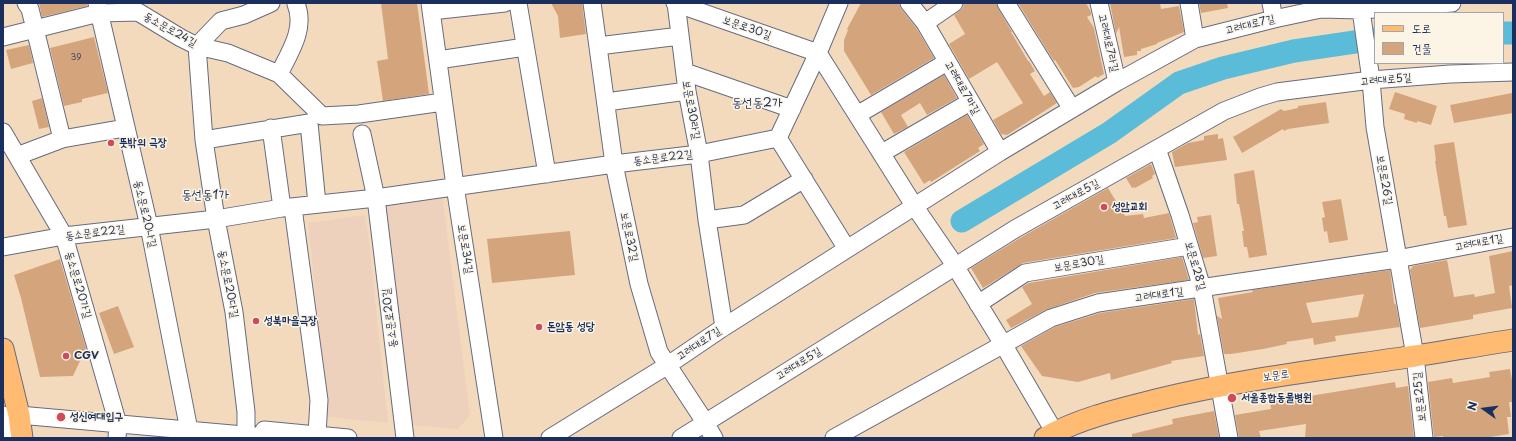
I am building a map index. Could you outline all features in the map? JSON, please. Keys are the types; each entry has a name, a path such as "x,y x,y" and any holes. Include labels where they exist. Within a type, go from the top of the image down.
{"main road":[{"name":"보문로","path":"1052,436 1115,411 1219,386 1513,340"},
{"path":"3,349 9,415 22,438"}],"street":[{"path":"26,3 30,9 62,139"},
{"path":"197,46 221,21 244,16 271,3"},
{"path":"279,74 296,40 300,13 296,3"},
{"name":"보문로34길","path":"494,438 455,186 431,7 505,3"},
{"path":"518,3 546,174"},
{"name":"보문로32길","path":"592,3 614,164 639,284 659,352 707,425"},
{"name":"보문로30길","path":"675,3 818,53"},
{"name":"보문로30라길","path":"675,3 687,91 699,154 707,220 724,327"},
{"path":"839,3 818,53 778,138 847,249"},
{"name":"고려대로7마길","path":"909,3 925,23 1000,152"},
{"path":"925,23 954,3"},
{"path":"1006,3 1072,109"},
{"name":"고려대로7라길","path":"1099,3 1118,82"},
{"path":"1189,3 1195,39"},
{"name":"고려대로7길","path":"550,438 669,366 724,327 847,249 919,212 1000,152 1118,82 1195,39 1272,11 1452,3"},
{"name":"보문로26길","path":"1360,6 1371,80 1375,127 1415,356"},
{"name":"동소문로24길","path":"3,37 35,29 98,8 138,12 147,9 180,38 197,46 228,53 279,74 322,116 359,114 443,102"},
{"name":"동소문로20나길","path":"98,8 149,226 188,431"},
{"path":"598,46 680,36"},
{"name":"동소문로20다길","path":"197,46 204,140 216,219 234,312 246,412 246,429"},
{"path":"438,60 525,47"},
{"path":"818,53 1003,344 1052,436"},
{"path":"857,115 947,62"},
{"name":"보문로30라길","path":"685,72 792,109"},
{"name":"고려대로5길","path":"681,438 707,425 952,262 1015,229 1224,111 1276,92 1371,80 1450,74 1513,72"},
{"path":"606,102 687,91"},
{"path":"882,153 970,102"},
{"path":"204,140 309,123 317,204"},
{"path":"17,156 62,139 125,128"},
{"path":"271,128 287,208 319,400 317,435"},
{"name":"동소문로20가길","path":"3,132 64,236 118,431"},
{"path":"362,134 376,198"},
{"name":"동소문로22길","path":"3,247 64,236 216,219 287,208 376,198 614,164 699,154 778,138"},
{"name":"보문로28길","path":"1157,149 1202,288 1229,438"},
{"path":"707,220 744,215 804,179"},
{"name":"동소문로20길","path":"376,198 405,438"},
{"name":"고려대로1길","path":"834,438 1051,318 1098,303 1397,259 1513,237"},
{"name":"보문로30길","path":"978,304 1026,273 1189,246"},
{"name":"보문로25길","path":"1415,356 1424,438"},
{"path":"3,376 14,438"},
{"path":"9,415 118,431 162,427 188,431 277,438"},
{"path":"6,438 9,415"},
{"path":"188,431 246,429 348,438"}],"shaded area":[{"path":"442,193 470,415 458,429 411,425 377,206"},
{"path":"365,215 388,423 328,417 308,223"}],"building":[{"path":"39,3 87,3 87,6 42,17"},
{"path":"381,3 417,3 429,94 383,101 377,61 388,59"},
{"path":"551,3 582,3 586,34 560,38 558,16"},
{"path":"861,3 899,3 901,9 917,29 934,58 871,95 844,51 844,40 848,30 847,29"},
{"path":"964,3 996,3 1011,32 1035,71 1030,74 1044,96 1050,92 1057,103 1007,135 1001,134 993,120 1023,103 997,62 969,79 949,44 965,34 954,15 963,8"},
{"path":"1018,3 1086,3 1091,12 1091,15 1087,17 1094,28 1104,74 1097,78 1096,76 1079,87 1073,88 1055,60 1054,61"},
{"path":"1110,3 1160,3 1161,9 1179,6 1184,32 1157,44 1141,49 1141,51 1137,51 1137,55 1124,57 1119,27 1116,34"},
{"path":"1199,3 1227,3 1228,8 1201,13"},
{"path":"94,37 108,93 82,99 82,102 64,106 50,48"},
{"path":"29,45 33,63 11,69 6,50"},
{"path":"944,75 957,98 927,115 920,103 901,115 908,127 894,134 881,112"},
{"path":"1395,92 1437,106 1431,125 1404,119 1405,114 1389,109"},
{"path":"1513,93 1513,113 1454,123 1450,105"},
{"path":"42,98 49,127 39,129 32,101"},
{"path":"1326,102 1329,123 1288,129 1284,131 1283,129 1242,153 1233,137 1281,109 1284,111 1298,108 1298,106"},
{"path":"967,115 984,144 978,148 980,151 931,182 930,180 924,184 904,152"},
{"path":"1218,134 1218,139 1223,138 1227,160 1175,167 1172,152 1188,143 1204,140 1204,136"},
{"path":"1454,142 1467,225 1448,228 1446,216 1444,216 1435,161 1434,145"},
{"path":"1151,164 1155,174 1152,176 1153,178 1135,188 1132,188 1126,178"},
{"path":"1254,170 1267,255 1249,258 1247,247 1244,247 1242,231 1244,231 1239,204 1237,204 1234,174"},
{"path":"1108,188 1125,216 1143,214 1144,218 1169,213 1176,238 1023,263 983,288 971,268"},
{"path":"1341,199 1348,240 1329,243 1327,231 1324,232 1322,218 1325,217 1322,202"},
{"path":"1211,215 1217,256 1203,258 1193,223 1198,222 1197,217"},
{"path":"570,231 575,275 492,283 487,239"},
{"path":"1513,251 1513,285 1509,286 1512,308 1473,315 1473,319 1420,328 1410,270 1413,266 1447,260 1454,297 1474,294 1475,297 1495,293 1489,256"},
{"path":"1182,257 1189,280 1095,293 1048,309 1011,328 1006,320 1032,304 1022,287 1029,283"},
{"path":"60,259 86,348 73,376 40,377 14,275"},
{"path":"1390,270 1394,303 1396,305 1400,327 1335,336 1336,341 1314,345 1313,338 1286,342 1287,344 1263,349 1224,354 1217,316 1222,319 1218,298 1253,292 1252,290","holes":["1364,294 1358,317 1312,323 1306,303"]},
{"path":"1194,299 1198,335 1200,334 1204,356 1171,361 1172,363 1111,380 1110,373 1078,382 1042,376 1021,346 1055,327 1100,313"},
{"path":"118,306 134,347 114,354 99,313"},
{"path":"1510,369 1513,386 1513,402 1509,402 1511,417 1507,417 1509,434 1484,438 1434,437 1428,382 1452,378 1453,383 1490,377 1489,372"},
{"path":"1395,382 1396,388 1408,386 1414,438 1305,438 1306,424 1259,431 1261,438 1239,438 1235,415 1271,409 1270,400 1310,394 1310,396"},
{"path":"1214,411 1219,438 1132,438 1132,434 1173,424 1172,419"}],"waterway":[{"path":"1504,33 1513,33"},
{"path":"962,221 1109,133 1179,83 1223,68 1294,51 1374,39"}],"place":[{"name":"뜻밖의 극장","path":"111,143"},
{"name":"성암교회","path":"1104,207"},
{"name":"성북마을극장","path":"256,321"},
{"name":"돈암동 성당","path":"539,327"},
{"name":"CGV","path":"66,356"},
{"name":"서울종합동물병원","path":"1232,398"},
{"name":"성신여대입구","path":"61,417"}],"district":[{"name":"동선동2가","path":"757,103"},
{"name":"동선동1가","path":"205,195"}]}
